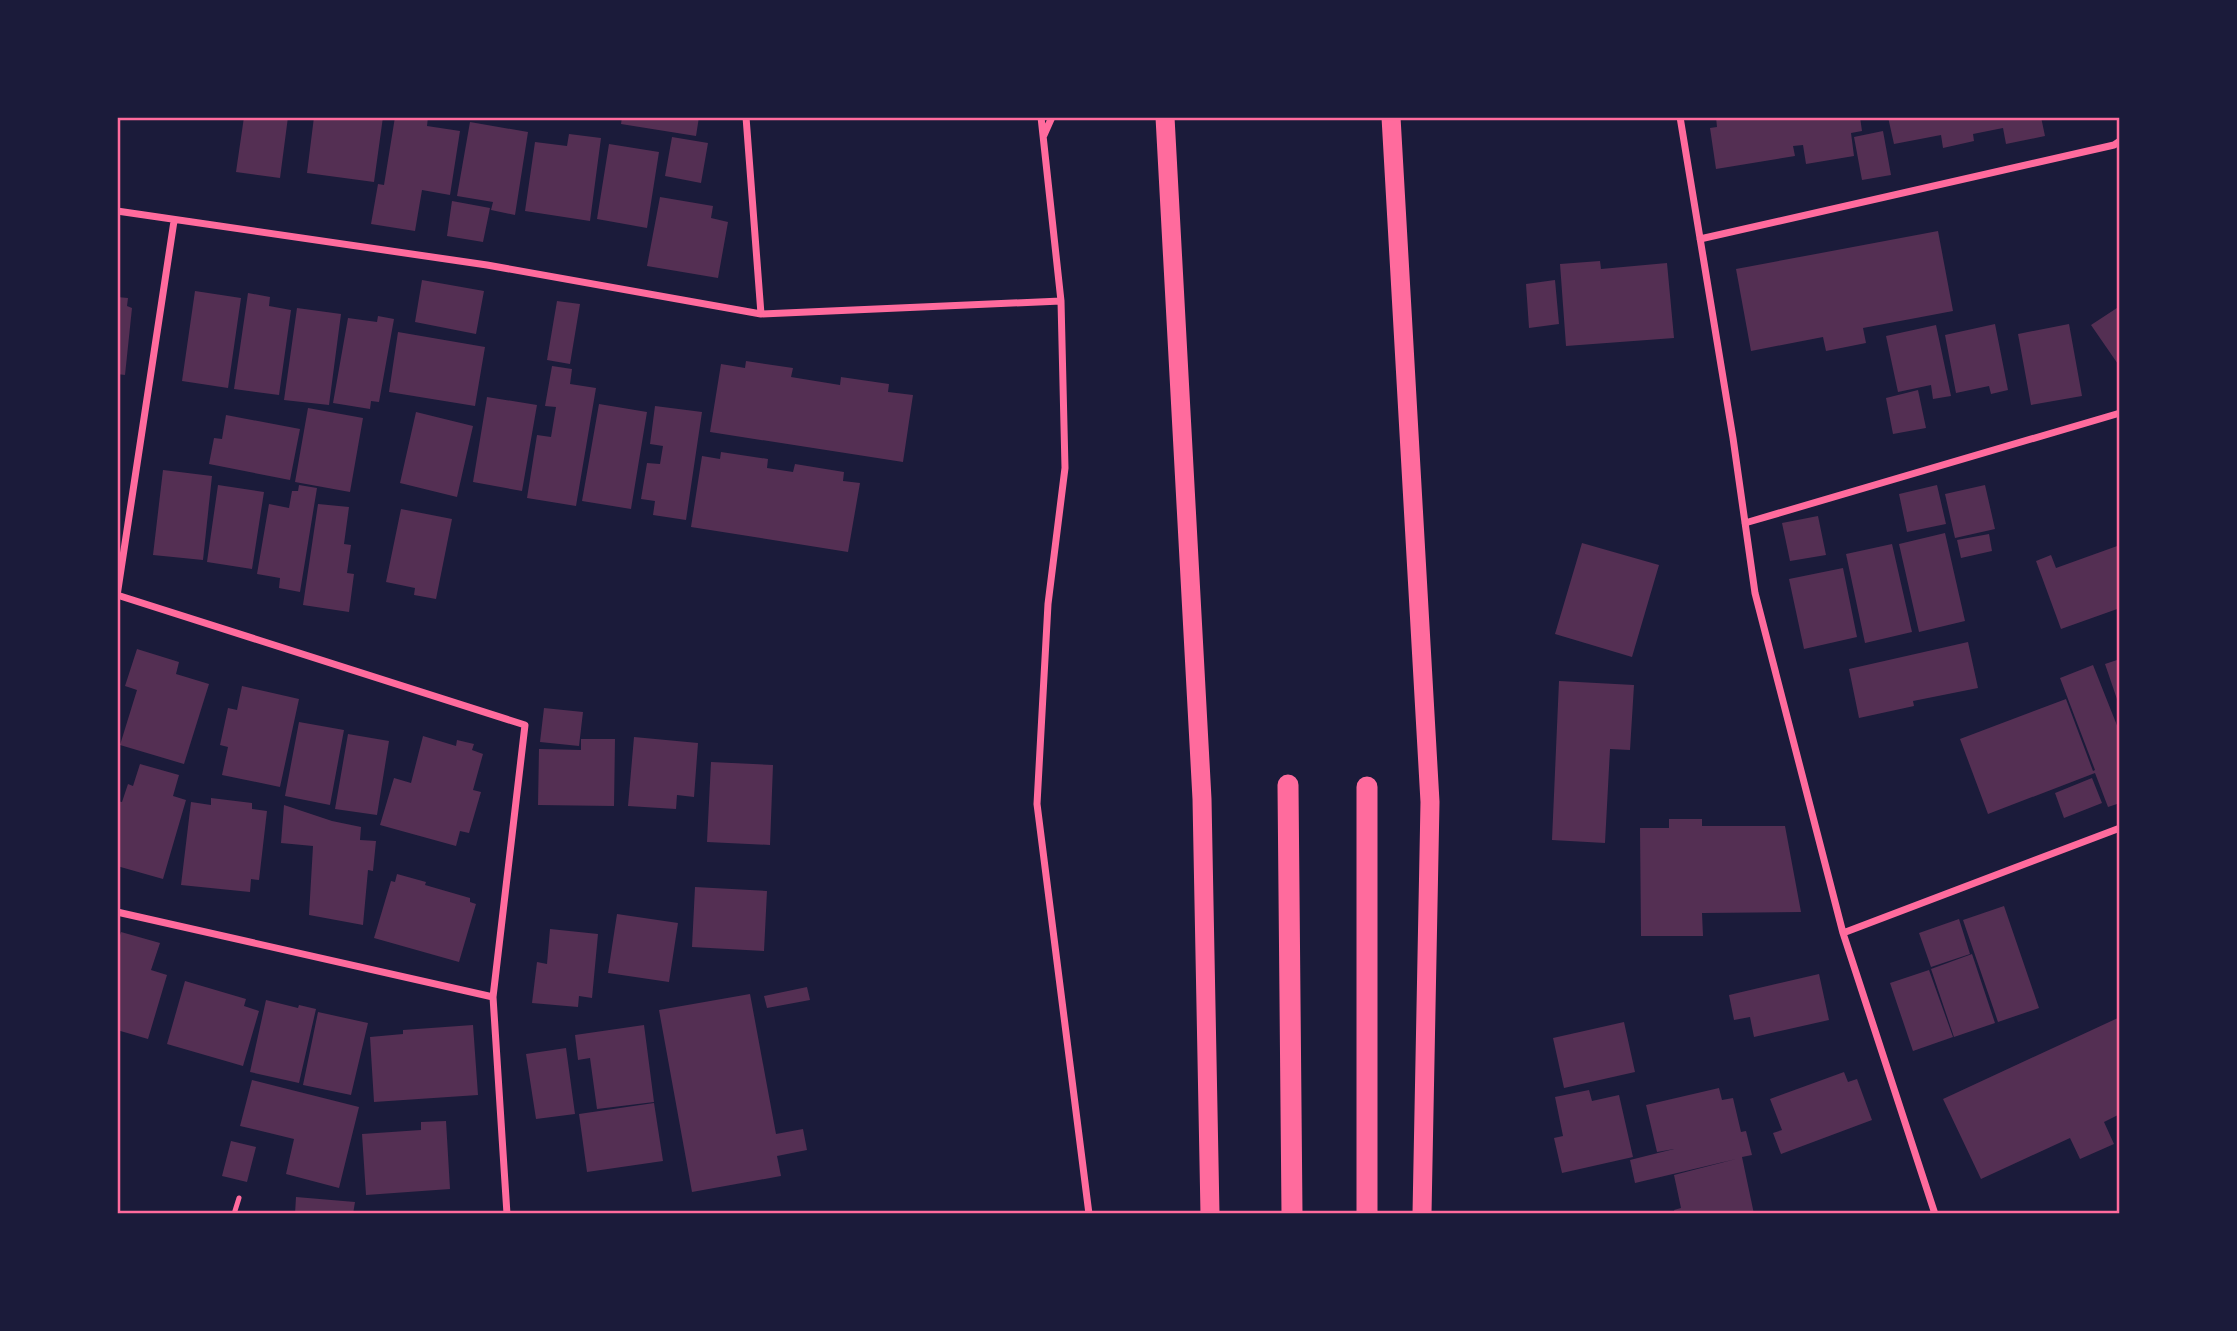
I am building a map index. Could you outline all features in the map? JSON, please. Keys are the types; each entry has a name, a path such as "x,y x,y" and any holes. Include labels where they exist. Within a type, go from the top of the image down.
{"highway":[{"path":"1165,117 1202,799 1210,1214"},
{"path":"1391,117 1430,802 1422,1214"},
{"path":"1288,785 1292,1214"},
{"path":"1367,787 1367,1214"}],"street":[{"path":"747,117 761,314"},
{"path":"1041,117 1061,301 1065,468 1048,604 1037,804 1089,1214"},
{"path":"1043,136 1052,117"},
{"path":"1680,117 1755,593 1843,933 1935,1214"},
{"path":"1700,239 2101,148 2120,141"},
{"path":"117,211 487,265 761,314 1061,301"},
{"path":"174,221 117,595 525,725 493,997 507,1214"},
{"path":"1745,523 2120,413"},
{"path":"1843,933 2120,828"},
{"path":"117,912 493,997"}],"lane":[{"path":"234,1214 239,1198"}],"building":[{"path":"244,117 288,117 280,178 236,172"},
{"path":"314,117 383,117 374,182 307,173"},
{"path":"395,117 428,117 427,126 460,131 450,195 422,190 415,231 371,224 378,184 384,185"},
{"path":"622,117 699,117 696,136 621,124"},
{"path":"1716,117 1860,117 1862,131 1851,133 1854,156 1806,164 1803,145 1793,146 1795,156 1716,169 1710,128 1717,127"},
{"path":"1888,117 2041,117 2045,136 2006,144 2003,128 1973,134 1974,141 1943,148 1941,135 1894,144"},
{"path":"470,122 528,132 515,215 491,210 493,202 457,196"},
{"path":"1883,131 1891,175 1862,180 1854,137"},
{"path":"569,134 601,138 590,221 525,211 535,142 567,146"},
{"path":"672,137 708,143 701,183 665,176"},
{"path":"609,144 659,152 647,228 597,219"},
{"path":"660,197 713,206 711,218 728,222 718,278 647,266"},
{"path":"452,201 490,208 483,242 447,236"},
{"path":"1938,231 1953,311 1863,328 1866,343 1826,351 1823,337 1751,351 1736,269"},
{"path":"1600,261 1601,269 1667,263 1674,338 1566,346 1560,264"},
{"path":"422,280 484,291 476,334 415,322"},
{"path":"1555,280 1559,324 1529,328 1526,284"},
{"path":"195,291 241,298 228,388 182,381"},
{"path":"248,293 270,297 269,306 291,310 279,395 234,389"},
{"path":"117,297 128,298 127,306 132,308 125,375 117,374"},
{"path":"557,301 580,304 570,364 547,360"},
{"path":"2120,306 2120,367 2091,325"},
{"path":"297,308 341,314 329,405 284,400"},
{"path":"378,316 394,319 379,402 371,401 370,409 333,403 348,318 377,322"},
{"path":"1995,324 2008,390 1991,394 1989,386 1956,393 1945,335"},
{"path":"2069,324 2082,396 2031,405 2018,334"},
{"path":"1936,325 1951,396 1933,399 1931,385 1898,392 1886,336"},
{"path":"398,332 485,347 475,406 389,392"},
{"path":"746,361 793,368 791,377 840,385 841,377 889,384 888,392 913,395 903,462 710,432 721,364 745,368"},
{"path":"552,366 572,369 570,384 596,388 576,506 527,498 537,435 551,437 556,407 545,406"},
{"path":"1918,390 1926,428 1893,434 1886,398"},
{"path":"487,397 537,405 522,491 473,482"},
{"path":"599,404 647,412 631,509 582,501"},
{"path":"655,406 702,412 686,520 653,515 655,501 641,499 647,463 660,464 663,446 650,444"},
{"path":"308,408 363,418 350,492 295,482"},
{"path":"416,412 473,426 457,497 400,483"},
{"path":"226,415 300,429 290,480 209,464 214,438 222,439"},
{"path":"721,452 768,459 767,468 793,472 795,464 844,472 843,481 860,483 848,552 691,527 702,456 720,459"},
{"path":"163,470 212,476 203,560 153,555"},
{"path":"218,485 264,492 252,569 207,562"},
{"path":"299,485 317,488 300,592 279,588 280,578 257,574 269,504 289,508 292,491 298,491"},
{"path":"1937,485 1946,524 1907,532 1899,494"},
{"path":"1985,485 1995,529 1955,538 1945,494"},
{"path":"318,504 349,507 344,544 351,545 347,573 354,574 349,612 303,605"},
{"path":"401,509 452,519 436,599 414,595 415,588 386,582"},
{"path":"1818,516 1826,555 1790,561 1782,523"},
{"path":"1945,533 1965,621 1919,632 1899,544"},
{"path":"1989,534 1992,551 1961,558 1957,540"},
{"path":"1582,543 1659,565 1632,657 1555,634"},
{"path":"1892,544 1912,632 1865,643 1846,554"},
{"path":"2120,545 2120,608 2061,629 2036,561 2051,555 2056,568"},
{"path":"1843,568 1857,637 1804,649 1789,579"},
{"path":"1968,642 1978,688 1913,701 1914,706 1859,718 1849,669"},
{"path":"137,649 179,662 176,674 209,684 184,764 120,745 137,690 125,686"},
{"path":"2120,659 2120,705 2119,705 2105,664"},
{"path":"2093,665 2120,733 2120,803 2108,807 2095,773 1988,814 1960,739 2066,699 2093,771 2095,770 2060,678"},
{"path":"1559,681 1634,685 1630,750 1610,749 1605,843 1552,840"},
{"path":"242,686 299,699 280,787 222,775 228,747 220,745 228,708 237,710"},
{"path":"544,708 583,712 579,746 540,742"},
{"path":"299,722 344,730 330,805 285,796"},
{"path":"348,734 389,741 377,815 335,809"},
{"path":"423,736 456,746 457,740 474,744 472,750 483,754 473,790 481,792 469,833 460,831 456,846 380,825 394,778 411,783"},
{"path":"634,737 698,743 694,797 677,795 676,809 628,806"},
{"path":"581,739 615,739 614,806 538,805 539,749 581,750"},
{"path":"711,762 773,765 770,845 707,842"},
{"path":"140,764 179,775 173,796 186,800 163,879 117,866 117,801 122,802 128,784 133,786"},
{"path":"2092,778 2102,803 2064,818 2055,793"},
{"path":"211,798 252,803 252,809 267,811 259,880 251,879 250,892 181,885 191,802 211,805"},
{"path":"284,805 332,821 361,827 360,840 376,841 373,871 368,870 363,925 309,915 313,846 281,843"},
{"path":"1669,819 1702,819 1702,826 1785,826 1801,912 1702,913 1703,936 1641,936 1640,828 1669,828"},
{"path":"397,874 470,898 470,902 476,904 459,962 374,938 391,881 395,882"},
{"path":"695,887 767,891 764,951 692,947"},
{"path":"2004,906 2039,1008 1998,1022 1963,920"},
{"path":"617,914 678,923 669,982 608,973"},
{"path":"1959,919 1970,954 1931,967 1919,933"},
{"path":"550,929 598,934 592,998 579,996 578,1007 532,1003 537,962 547,964"},
{"path":"121,932 160,943 151,970 167,975 148,1039 117,1030 117,944"},
{"path":"1972,954 1995,1023 1954,1037 1931,969"},
{"path":"1929,970 1953,1037 1913,1051 1890,983"},
{"path":"1819,974 1829,1020 1754,1037 1750,1017 1734,1020 1729,995"},
{"path":"185,981 246,999 244,1006 259,1011 243,1066 167,1044"},
{"path":"807,987 810,1000 767,1008 764,996"},
{"path":"750,994 776,1134 803,1129 807,1150 777,1156 781,1176 692,1192 659,1010"},
{"path":"266,1000 298,1008 299,1005 316,1009 299,1083 250,1072"},
{"path":"318,1012 368,1023 351,1095 303,1085"},
{"path":"2120,1017 2120,1114 2104,1122 2114,1144 2080,1159 2070,1138 1981,1179 1943,1099"},
{"path":"1624,1022 1635,1072 1564,1088 1553,1038"},
{"path":"473,1025 478,1095 374,1102 370,1037 403,1034 403,1030"},
{"path":"644,1025 654,1102 597,1109 590,1058 578,1060 575,1035"},
{"path":"566,1048 575,1114 536,1119 526,1054"},
{"path":"1844,1072 1848,1082 1857,1079 1872,1120 1781,1154 1773,1133 1782,1130 1770,1099"},
{"path":"252,1080 359,1107 339,1188 286,1174 294,1139 240,1126"},
{"path":"1719,1088 1722,1100 1733,1098 1741,1132 1746,1131 1752,1155 1742,1157 1754,1214 1675,1214 1674,1210 1681,1208 1674,1175 1736,1159 1635,1183 1630,1160 1674,1149 1657,1152 1646,1105"},
{"path":"1589,1090 1592,1101 1619,1095 1633,1157 1562,1173 1554,1138 1563,1136 1555,1097"},
{"path":"654,1103 663,1161 587,1172 579,1114"},
{"path":"446,1121 450,1189 366,1195 362,1134 421,1130 421,1122"},
{"path":"231,1141 256,1147 247,1182 222,1176"},
{"path":"296,1197 355,1202 353,1214 295,1214"}]}
